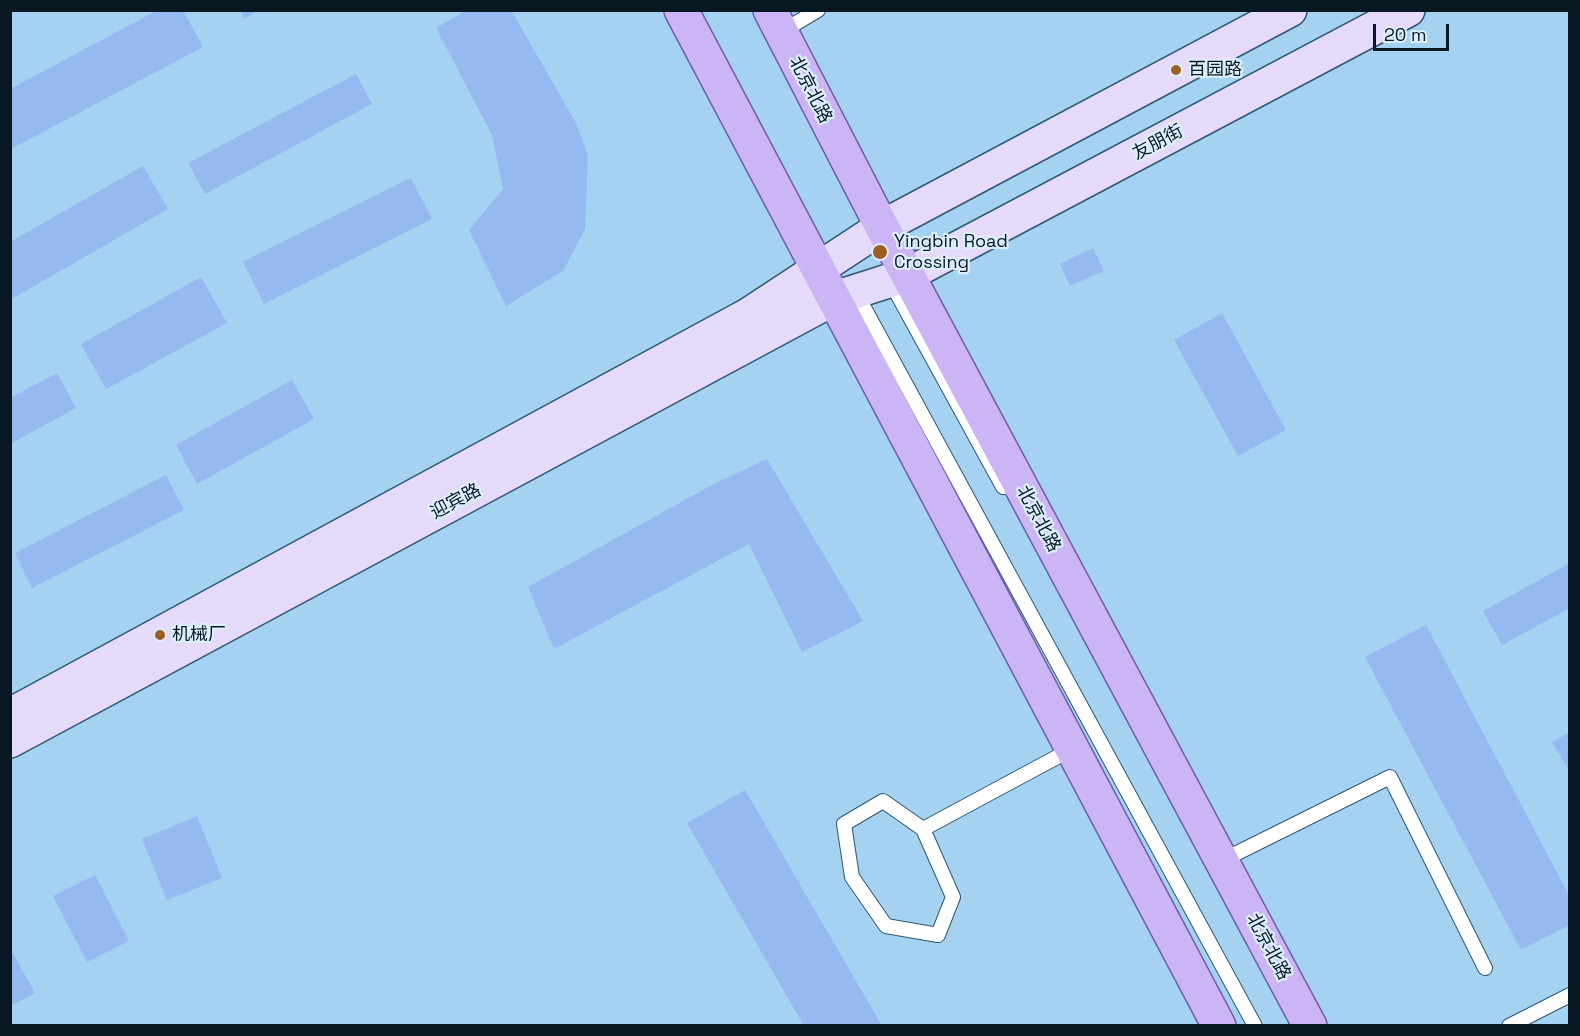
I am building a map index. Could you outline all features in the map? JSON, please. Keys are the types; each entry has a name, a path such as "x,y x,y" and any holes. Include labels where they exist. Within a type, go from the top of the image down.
{"main road":[{"path":"681,10 819,267 845,294 1072,749 1219,1026"},
{"path":"882,227 1290,10"},
{"name":"友朋街","path":"898,278 1408,10"},
{"name":"北京北路","path":"775,21 882,227 898,278 1310,1026"},
{"name":"迎宾路","path":"10,715 748,315 882,227"},
{"name":"迎宾路","path":"10,741 845,294 898,278"}],"lane":[{"path":"775,21 819,10"},
{"path":"898,278 1010,501"},
{"path":"845,294 1255,1026"},
{"path":"1102,669 1298,1026"},
{"path":"923,829 1072,749"},
{"path":"1221,861 1390,777 1485,968"},
{"path":"883,801 923,829 953,897 938,935 886,926 852,877 844,824 883,801"},
{"path":"1509,1026 1569,995"}],"building":[{"path":"158,10 183,10 203,47 11,149 10,89"},
{"path":"240,10 259,10 244,19"},
{"path":"467,10 511,10 576,123 588,155 585,229 563,271 506,306 469,230 503,189 492,135 436,28"},
{"path":"356,74 372,104 205,194 188,163"},
{"path":"143,166 168,209 10,300 10,242"},
{"path":"411,178 432,219 264,304 243,262"},
{"path":"1093,248 1104,271 1070,286 1060,264"},
{"path":"201,277 227,323 106,389 81,344"},
{"path":"1222,313 1286,430 1238,456 1174,340"},
{"path":"57,373 76,408 10,444 10,398"},
{"path":"292,380 314,419 197,484 176,445"},
{"path":"767,459 863,621 802,652 749,544 554,649 528,587 712,485"},
{"path":"166,475 184,510 32,588 15,553"},
{"path":"1570,563 1570,608 1502,645 1483,611"},
{"path":"1426,625 1570,897 1570,925 1521,950 1365,657"},
{"path":"1570,732 1570,772 1552,742"},
{"path":"745,790 881,1024 878,1026 804,1026 687,823"},
{"path":"197,816 222,878 167,900 142,839"},
{"path":"95,875 129,941 87,962 53,896"},
{"path":"10,948 35,993 10,1006"}],"place":[{"name":"百园路","path":"1176,70"},
{"name":"Yingbin Road Crossing","path":"880,252"},
{"name":"机械厂","path":"160,635"}]}
